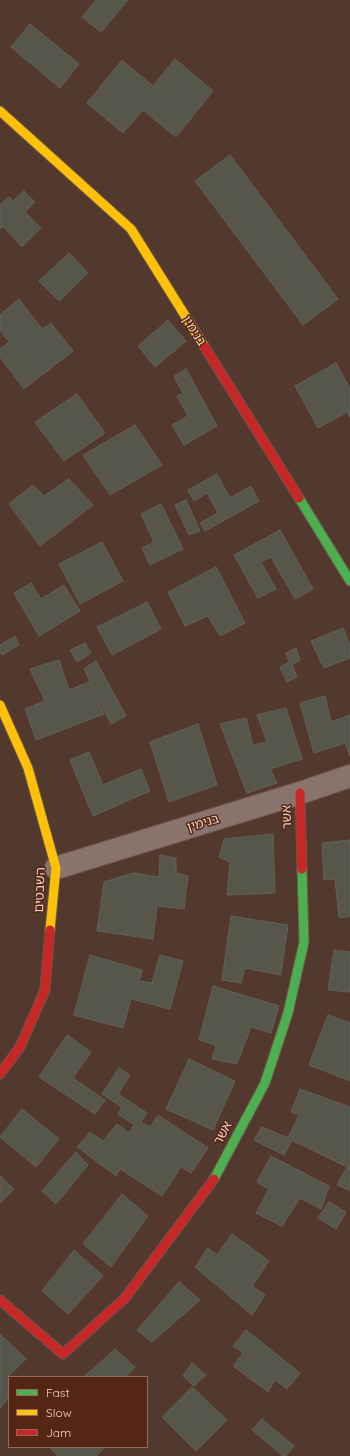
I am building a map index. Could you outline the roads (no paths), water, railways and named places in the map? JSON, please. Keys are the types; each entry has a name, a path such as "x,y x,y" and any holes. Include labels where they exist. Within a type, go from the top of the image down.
{"street":[{"name":"בנימין","path":"0,111 131,229 350,581"},
{"name":"השבטים","path":"0,705 28,768 56,868 45,990 20,1047 0,1074"},
{"name":"בנימין","path":"56,868 300,793 350,776"},
{"name":"אשר","path":"0,1300 62,1354 125,1298 213,1180 265,1083 288,1013 304,942 300,793"}]}
